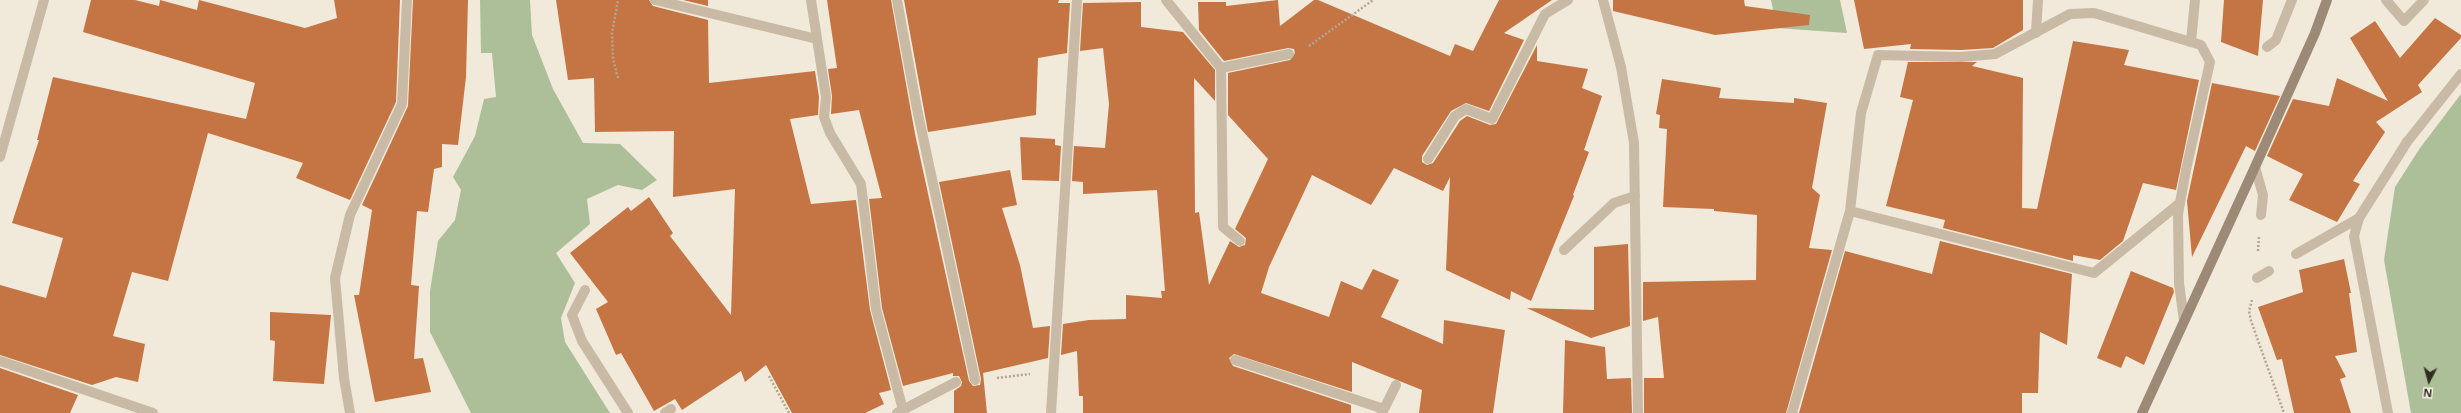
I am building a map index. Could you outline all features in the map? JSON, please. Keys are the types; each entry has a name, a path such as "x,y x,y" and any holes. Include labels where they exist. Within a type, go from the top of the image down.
{"street":[{"path":"0,157 44,0"},
{"path":"350,413 344,378 335,278 350,215 402,104 407,0"},
{"path":"655,0 817,39"},
{"path":"811,0 826,97 824,117 830,133 861,184 876,309 900,411 956,382"},
{"path":"897,0 919,116 975,380"},
{"path":"1051,413 1052,372 1077,0"},
{"path":"1166,0 1221,68 1223,227 1240,241"},
{"path":"1428,159 1454,116 1466,109 1492,119 1545,14 1568,0"},
{"path":"1603,0 1621,67 1634,143 1638,413"},
{"path":"2036,33 2038,0"},
{"path":"2191,42 2195,0"},
{"path":"2267,48 2276,40 2292,0"},
{"path":"2142,413 2255,167 2315,33 2327,0"},
{"path":"2386,0 2404,21 2424,0"},
{"path":"1792,413 1850,211 1861,113 1878,55 1961,57 1995,54 2070,14 2094,13 2201,45 2210,62 2178,214 2179,283 2184,321"},
{"path":"1221,68 1288,54"},
{"path":"2388,413 2354,236 2359,218 2407,142 2461,74"},
{"path":"2255,167 2263,195 2261,215"},
{"path":"1564,250 1614,203 1635,196"},
{"path":"1850,211 2094,273 2180,202"},
{"path":"2296,254 2359,218"},
{"path":"2257,278 2269,271"},
{"path":"585,290 572,315 582,341 628,413"},
{"path":"1235,360 1383,411 1396,385"},
{"path":"0,361 153,413"}],"path":[{"path":"618,0 612,33 613,59 618,78"},
{"path":"1288,54 1308,47 1373,0"},
{"path":"2257,278 2249,311 2251,321 2284,413"},
{"path":"975,380 1052,372"},
{"path":"769,376 788,413"}],"green space":[{"path":"480,0 530,0 532,35 553,89 583,143 620,144 657,180 642,190 618,185 587,199 590,224 556,253 575,283 561,318 565,342 610,413 471,413 430,332 430,291 438,241 455,220 461,190 453,177 475,136 484,99 496,97 492,53 481,53"},
{"path":"1771,0 1840,0 1847,33 1777,28"},
{"path":"2461,94 2461,413 2411,413 2384,260 2395,187 2420,148"}],"building":[{"path":"91,0 135,0 159,6 160,0 197,10 199,0 305,28 337,18 334,0 400,0 396,102 350,200 296,178 303,163 208,133 168,281 132,272 113,336 145,344 138,382 116,377 92,385 0,355 0,285 46,298 63,238 12,223 39,140 37,140 53,77 246,119 255,83 83,32"},
{"path":"413,0 468,0 466,77 458,145 442,144 442,167 434,169 428,212 417,211 411,285 419,286 414,359 423,358 431,392 375,402 354,295 359,295 372,210 362,205 408,106"},
{"path":"556,0 649,0 653,6 708,20 709,83 815,71 819,97 818,115 790,119 811,204 856,200 870,310 891,390 879,393 884,404 865,413 792,413 766,365 745,382 741,371 682,410 675,399 654,411 621,353 616,355 596,309 608,302 570,253 628,207 631,211 649,197 673,233 670,236 731,315 735,189 673,197 674,131 595,132 594,78 568,80"},
{"path":"683,0 708,0 708,6"},
{"path":"827,0 891,0 915,134 969,381 973,386 980,385 981,379 939,182 1010,170 1017,205 1002,208 1020,265 1033,328 1050,326 1048,358 983,373 987,413 954,413 954,391 961,386 962,382 959,376 953,376 953,373 903,386 882,308 869,199 882,198 859,110 831,114 832,96 828,69 837,68"},
{"path":"904,0 1059,0 1058,3 1070,3 1067,53 1038,58 1036,115 928,132"},
{"path":"1278,0 1280,26 1314,0 1318,0 1450,56 1455,44 1473,51 1499,0 1552,0 1504,33 1524,40 1489,111 1466,103 1451,111 1422,156 1422,162 1427,165 1433,163 1460,121 1467,116 1490,125 1496,124 1537,45 1537,61 1588,69 1582,88 1602,96 1584,150 1589,152 1573,195 1574,196 1531,301 1511,291 1510,300 1446,270 1450,177 1443,191 1394,168 1371,205 1312,175 1269,267 1261,293 1329,317 1341,281 1362,290 1373,269 1399,280 1381,317 1443,344 1444,320 1505,330 1493,413 1419,413 1422,390 1352,362 1352,392 1234,354 1229,358 1233,366 1351,405 1351,413 1083,413 1083,396 1079,396 1077,351 1061,355 1063,324 1089,320 1126,319 1126,295 1162,298 1161,291 1165,291 1157,190 1083,194 1083,182 1072,181 1074,146 1105,148 1109,104 1103,48 1080,51 1083,3 1141,2 1141,27 1183,32 1215,70 1215,101 1194,78 1195,213 1199,212 1209,285 1230,241 1239,247 1245,245 1246,238 1235,229 1268,159 1228,115 1228,73 1290,60 1295,53 1294,49 1288,48 1224,61 1199,30 1198,2 1226,2 1226,6"},
{"path":"1613,0 1744,0 1745,6 1810,15 1809,25 1715,35 1613,11"},
{"path":"1854,0 2023,0 2023,30 1993,48 1961,50 1910,49 1911,44 1864,49"},
{"path":"2224,0 2263,0 2258,56 2221,42"},
{"path":"2435,18 2461,35 2461,38 2418,85 2422,92 2376,122 2385,132 2353,181 2360,184 2337,222 2289,200 2303,174 2267,156 2293,99 2329,106 2337,78 2388,101 2350,38 2375,21 2400,58"},
{"path":"2073,41 2129,50 2124,65 2199,80 2176,190 2143,183 2123,241 2100,260 2073,255 2073,261 1943,228 1945,220 1886,206 1913,100 1900,97 1908,62 1977,62 1972,66 2023,78 2022,208 2037,209"},
{"path":"1662,79 1721,88 1719,98 1794,103 1794,98 1827,103 1812,188 1820,195 1809,248 1832,250 1786,413 1644,413 1644,378 1664,378 1658,317 1643,321 1643,282 1756,280 1757,215 1714,211 1714,209 1663,207 1667,129 1659,128 1660,115 1656,114"},
{"path":"2212,83 2280,96 2255,151 2246,146 2192,257 2187,201"},
{"path":"1020,137 1055,139 1055,145 1061,146 1059,181 1022,180"},
{"path":"1940,241 2072,274 2067,345 2040,332 2038,393 2022,393 2022,413 1799,413 1845,251 1932,274"},
{"path":"1628,244 1630,326 1591,338 1527,308 1594,310 1594,247"},
{"path":"2344,259 2351,293 2349,293 2357,352 2335,356 2346,377 2340,379 2351,413 2294,413 2282,359 2277,360 2258,307 2303,292 2299,270"},
{"path":"2131,271 2173,288 2174,292 2144,365 2126,356 2121,368 2097,358"},
{"path":"270,312 331,315 324,384 273,381 275,341 270,340"},
{"path":"1565,340 1605,347 1607,379 1631,378 1632,413 1563,413"},
{"path":"0,368 78,395 70,413 0,413"}]}
